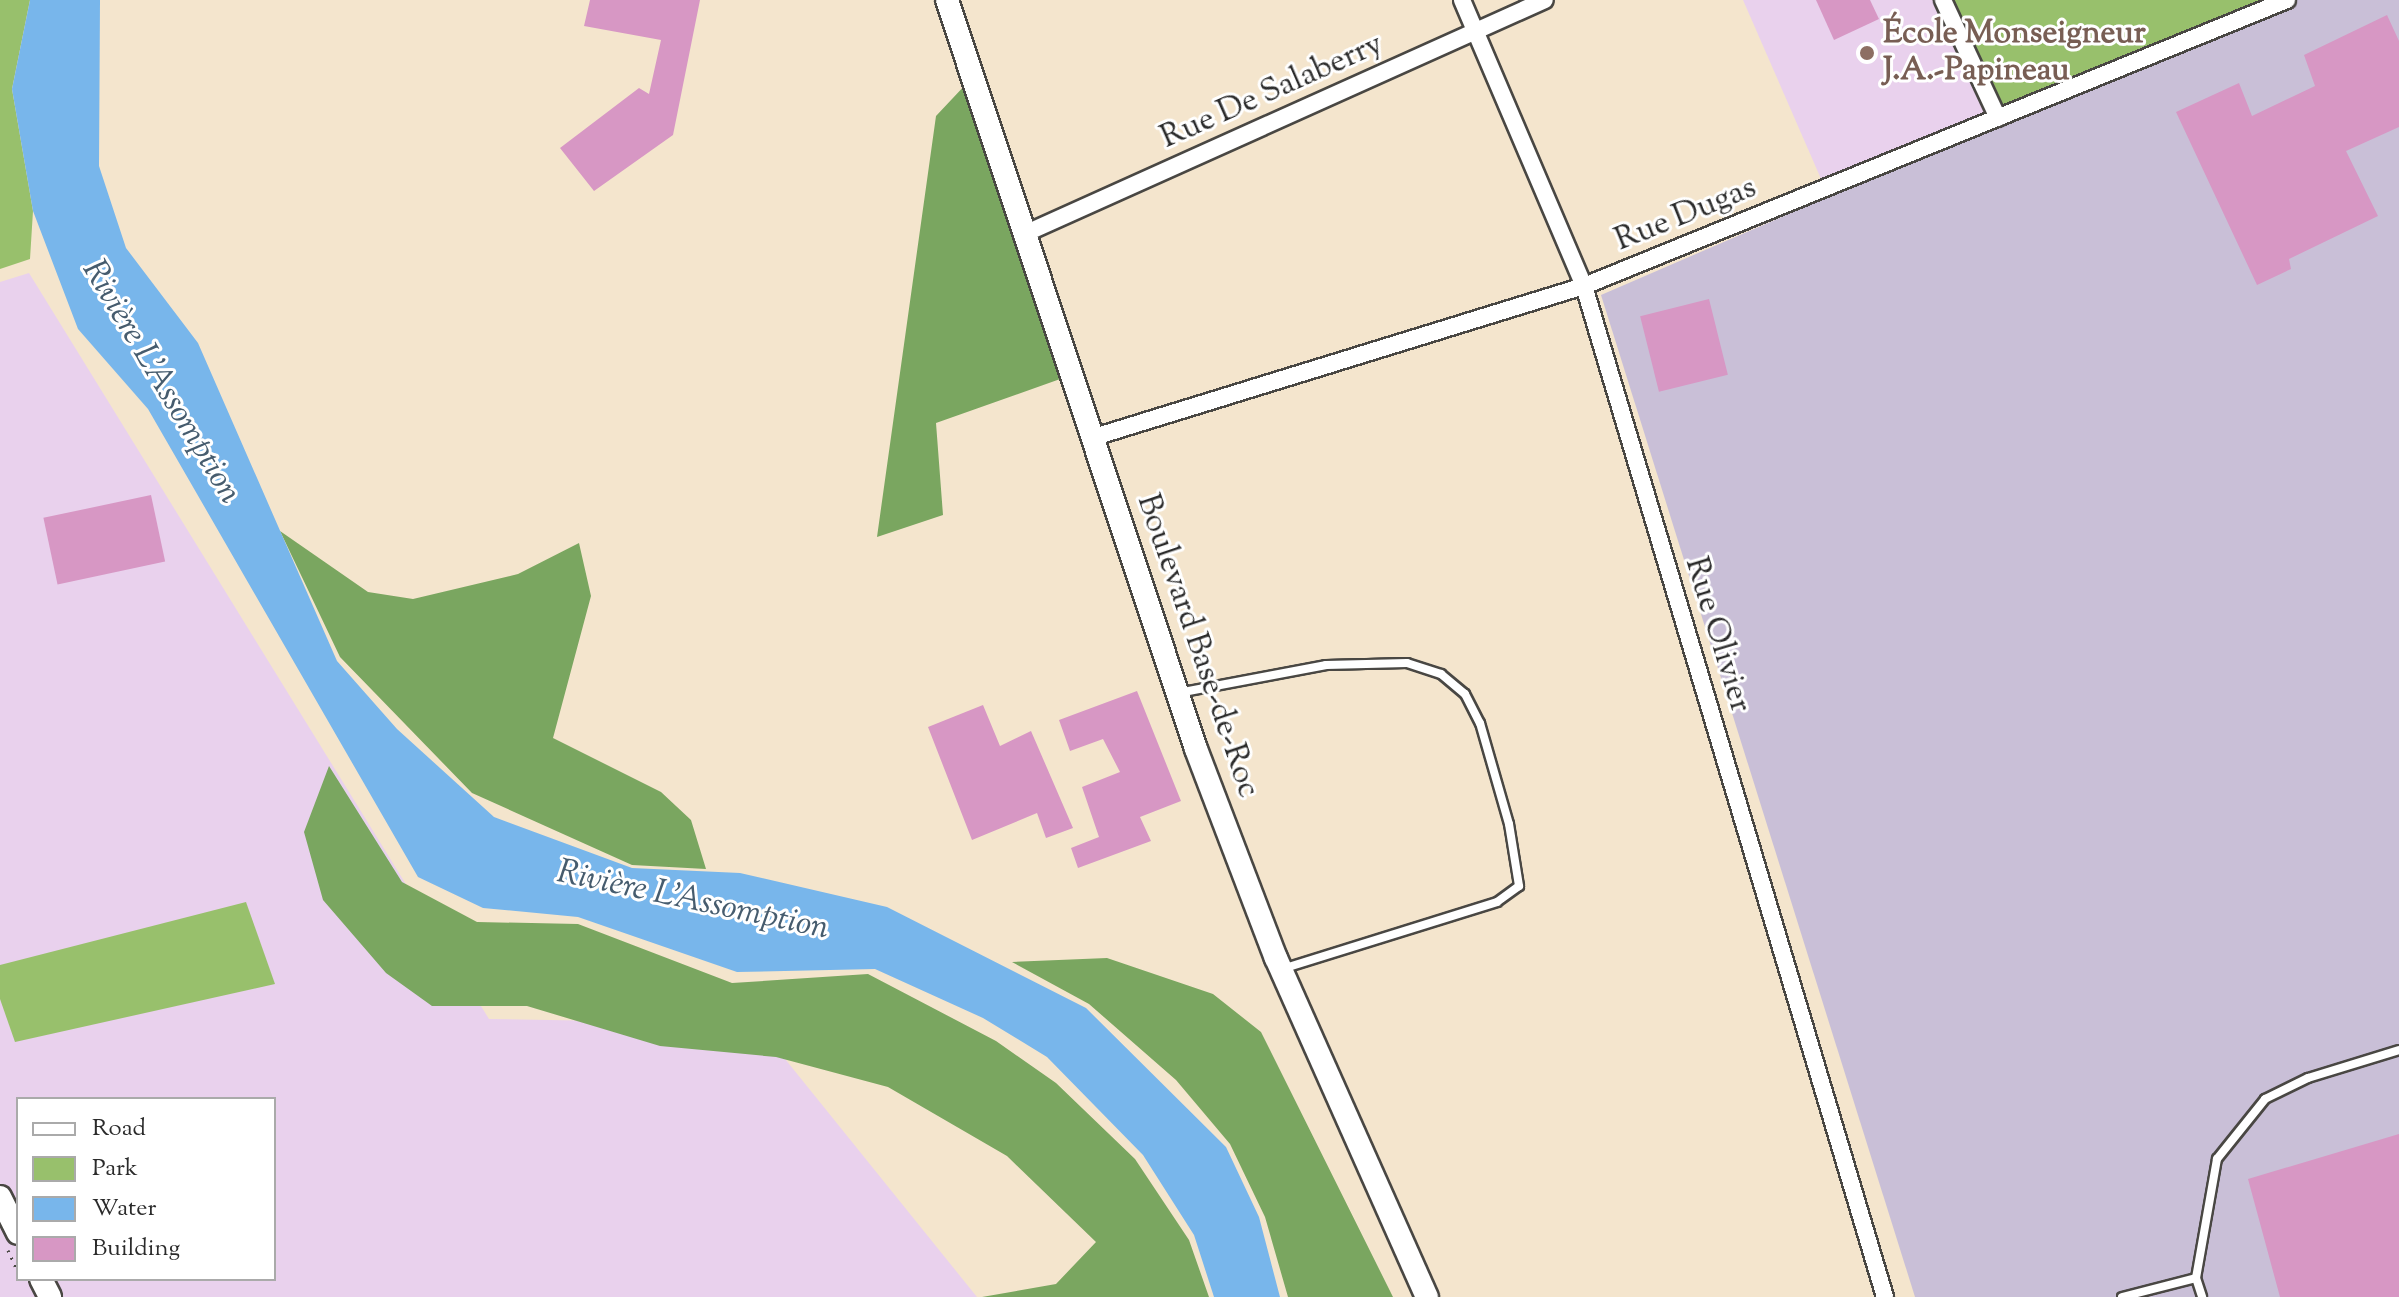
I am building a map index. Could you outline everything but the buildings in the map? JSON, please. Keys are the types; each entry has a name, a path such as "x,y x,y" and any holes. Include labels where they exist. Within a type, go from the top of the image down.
{"street":[{"name":"Boulevard Base-de-Roc","path":"947,0 1022,235 1177,693 1281,969 1427,1297"},
{"name":"Rue Olivier","path":"1462,0 1584,286 1885,1297"},
{"name":"Rue De Salaberry","path":"1022,235 1545,0"},
{"path":"1943,0 1998,118"},
{"name":"Rue Dugas","path":"1091,438 1584,286 2287,0"},
{"path":"0,1197 16,1229"}],"lane":[{"path":"1177,693 1326,665 1407,663 1441,674 1465,694 1480,723 1509,824 1519,886 1497,902 1281,969"},
{"path":"2202,1297 2196,1278 2217,1159 2265,1099 2308,1078 2399,1050"},
{"path":"2122,1297 2196,1278"}],"shaded area":[{"name":"École Monseigneur J.A.-Papineau","path":"1743,0 1943,0 1998,118 1825,188"},
{"path":"2284,0 2399,0 2399,1297 1915,1297 1601,295"},
{"path":"29,273 489,1019 660,1022 773,1044 977,1297 0,1297 0,282"}],"green space":[{"path":"0,0 30,0 12,89 33,211 30,259 0,269"},
{"path":"1943,0 2271,0 1998,118"},
{"path":"968,82 1063,378 936,423 943,515 877,537 936,116"},
{"path":"280,531 368,592 413,599 518,574 579,543 591,596 553,738 661,792 691,820 706,869 632,865 472,793 340,657"},
{"path":"329,766 402,882 477,922 578,924 732,983 868,974 996,1041 1056,1083 1135,1159 1189,1240 1209,1297 982,1297 1056,1284 1096,1242 1007,1156 888,1087 776,1057 660,1046 527,1006 432,1006 386,973 323,900 304,832"},
{"path":"246,902 275,984 15,1042 0,999 0,965"},
{"path":"1107,958 1213,994 1261,1032 1393,1297 1288,1297 1265,1217 1230,1144 1176,1080 1089,1004 1012,962"}],"water":[{"name":"Rivière L'Assomption","path":"30,0 100,0 99,166 126,248 198,343 337,661 397,729 494,817 632,868 740,873 887,907 1086,1008 1226,1147 1259,1217 1280,1297 1214,1297 1194,1235 1143,1155 1047,1057 983,1018 875,969 737,972 578,917 483,908 418,877 148,409 78,329 33,211 12,89"}],"place":[{"name":"École Monseigneur J.A.-Papineau","path":"1867,53"}]}
